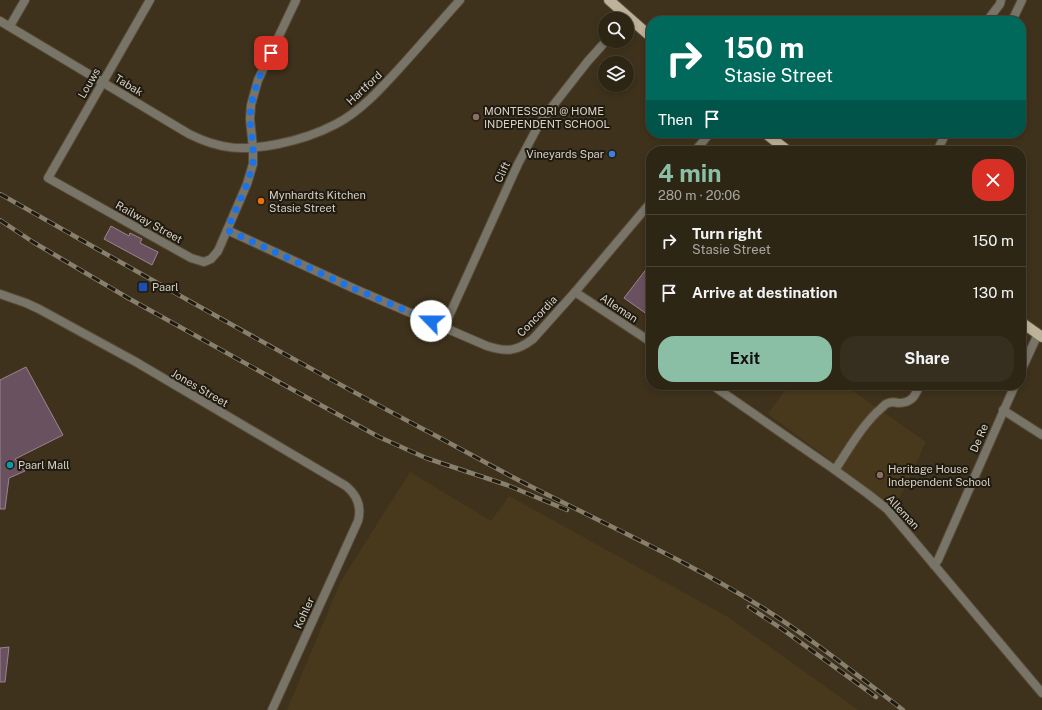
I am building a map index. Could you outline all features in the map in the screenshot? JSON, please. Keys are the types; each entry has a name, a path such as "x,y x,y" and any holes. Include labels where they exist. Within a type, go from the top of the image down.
{"main road":[{"path":"609,0 620,12"},
{"path":"634,24 646,33"},
{"path":"771,138 782,146"},
{"path":"1026,326 1040,336"}],"street":[{"path":"10,26 25,0"},
{"name":"Louws","path":"48,178 150,0"},
{"name":"Railway Street","path":"48,178 191,258 197,261 207,261 215,255 250,175 253,164 250,119 251,105 258,80 296,0"},
{"name":"Hartford","path":"253,148 296,140 336,124 349,116 367,102 389,81 460,0"},
{"path":"991,16 1000,4 1001,0"},
{"path":"1014,16 1022,0"},
{"name":"Tabak","path":"0,20 200,140 214,145 230,148 253,148"},
{"name":"Clift","path":"444,327 518,164 534,134 548,112 600,48"},
{"path":"699,146 706,138"},
{"name":"Concordia","path":"227,230 355,289 487,346 512,350 525,345 532,339 575,292 646,208"},
{"name":"Alleman","path":"575,292 646,339"},
{"name":"Jones Street","path":"0,294 39,309 129,359 346,486 355,495 359,502 360,515 356,526"},
{"path":"1026,362 1040,336"},
{"name":"Alleman","path":"719,390 835,470 887,509 1042,693"},
{"path":"835,470 853,441 872,417 889,403 910,401 917,390"},
{"name":"De Re","path":"934,565 938,560 1013,390"},
{"path":"1003,410 1042,435"},
{"name":"Kohler","path":"272,710 356,526"}],"shaded area":[{"name":"Heritage House Independent School","path":"785,390 851,390 926,442 895,508 768,414"},
{"path":"410,472 491,521 509,496 728,617 858,710 287,710 340,583"}],"building":[{"path":"111,226 129,236 130,233 142,239 140,243 158,252 152,265 104,239"},
{"path":"646,269 646,313 624,298"},
{"name":"Paarl Mall","path":"26,367 63,435 15,459 25,471 9,478 5,509 0,509 0,380"},
{"path":"9,647 5,682 0,682 0,648"}],"railway":[{"path":"0,194 368,400 518,480 707,575 763,608 799,632 903,710"},
{"path":"0,220 33,242 128,298 379,437 426,458 507,485 567,510"},
{"path":"749,607 876,697"}],"place":[{"name":"MONTESSORI @ HOME INDEPENDENT SCHOOL","path":"476,117"},
{"name":"Vineyards Spar","path":"612,154"},
{"name":"Mynhardts Kitchen Stasie Street","path":"261,201"},
{"name":"Paarl","path":"143,287"},
{"name":"Paarl Mall","path":"10,465"},
{"name":"Heritage House Independent School","path":"880,475"}],"route":[{"path":"271,53 258,80 251,105 250,119 253,164 247,184 227,230 355,289 431,321"}]}
